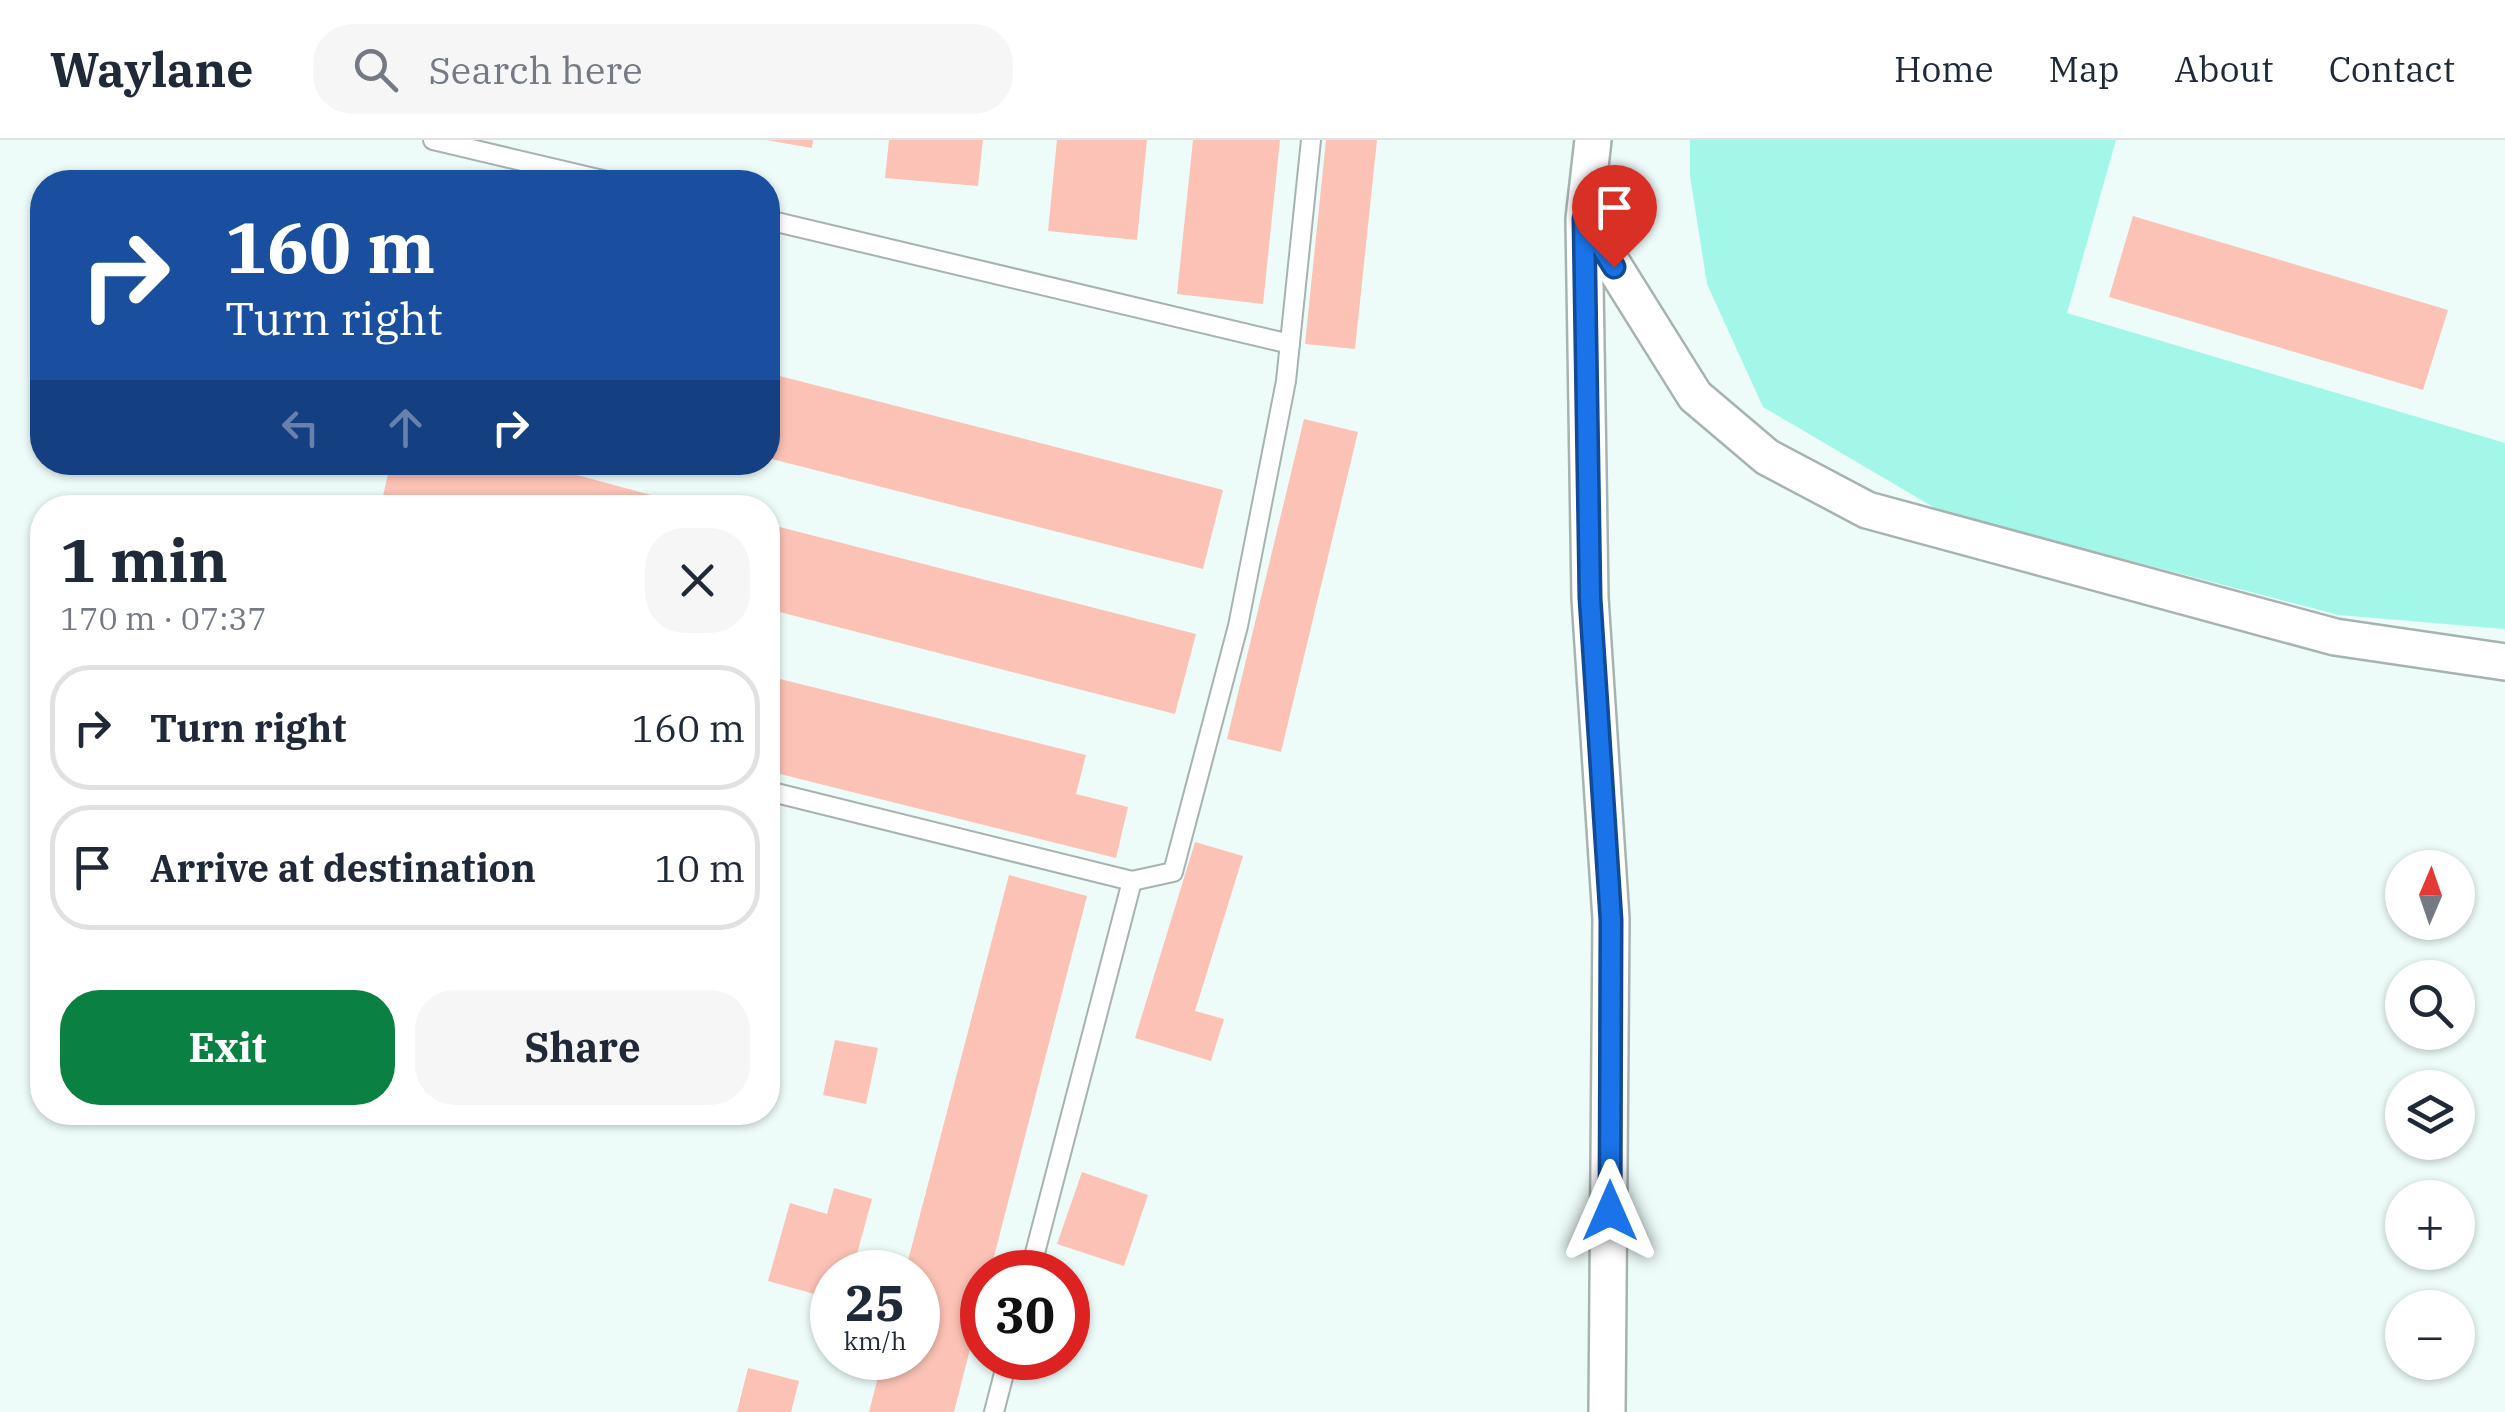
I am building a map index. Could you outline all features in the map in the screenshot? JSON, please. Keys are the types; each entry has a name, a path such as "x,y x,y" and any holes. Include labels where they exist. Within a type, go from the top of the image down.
{"street":[{"path":"1593,140 1584,219 1590,598 1611,920 1607,1412"},
{"path":"1584,219 1695,396 1767,457 1867,510 2505,687"},
{"path":"2335,637 2505,662"}],"lane":[{"path":"433,140 560,170"},
{"path":"780,795 1132,881 1173,872 1238,626 1286,381 1311,140"},
{"path":"780,223 1290,344"},
{"path":"1036,1250 1132,881"},
{"path":"994,1412 1002,1380"}],"green space":[{"path":"1690,140 2116,140 2067,313 2505,443 2505,629 2339,615 1940,511 1763,407 1707,284 1690,176"}],"building":[{"path":"766,140 813,140 812,148"},
{"path":"889,140 983,140 978,186 885,178"},
{"path":"1057,140 1147,140 1137,240 1048,231"},
{"path":"1193,140 1280,140 1263,304 1177,294"},
{"path":"1326,140 1377,140 1355,349 1305,344"},
{"path":"2133,216 2448,310 2423,390 2109,297"},
{"path":"780,376 1223,490 1203,569 780,461"},
{"path":"1304,419 1358,432 1281,752 1227,739"},
{"path":"388,475 577,475 651,495 383,495"},
{"path":"780,527 1196,634 1175,714 780,612"},
{"path":"780,679 1086,755 1076,794 1128,807 1116,858 780,774"},
{"path":"1195,842 1243,856 1195,1011 1224,1019 1211,1061 1135,1038"},
{"path":"1009,875 1087,896 996,1250 960,1250 962,1380 954,1412 869,1412 877,1380 940,1380 940,1250 911,1250"},
{"path":"835,1040 878,1048 866,1104 823,1095"},
{"path":"1082,1172 1148,1195 1124,1266 1090,1255 1090,1250 1057,1244"},
{"path":"834,1188 872,1199 858,1250 810,1250 810,1293 768,1281 790,1203 827,1214"},
{"path":"748,1368 799,1381 791,1412 737,1412"}],"route":[{"path":"1610,1211 1611,920 1590,598 1584,219 1614,267"}]}
